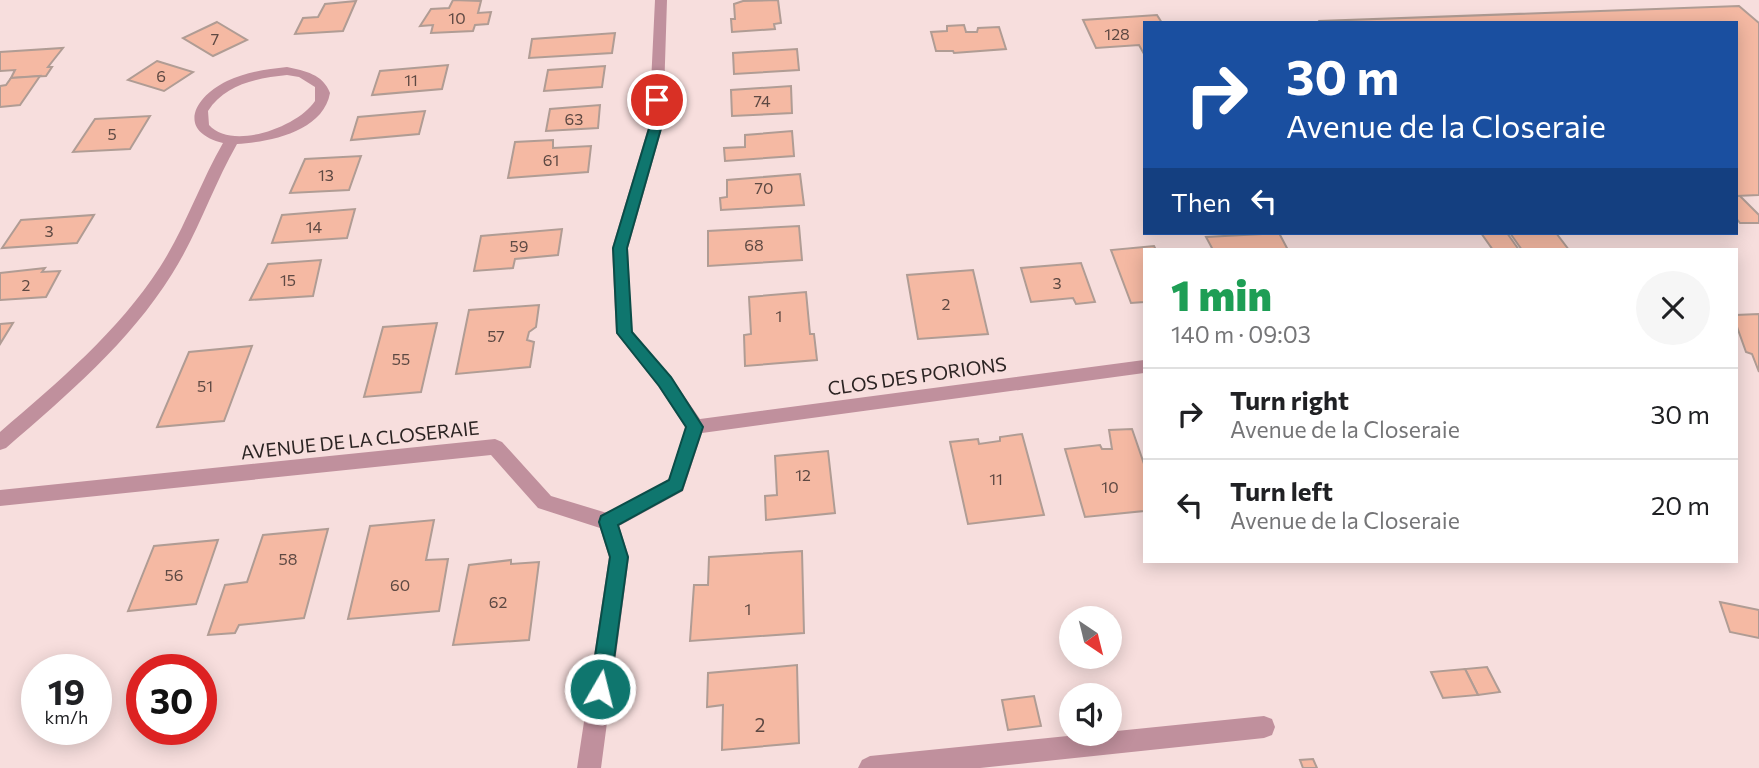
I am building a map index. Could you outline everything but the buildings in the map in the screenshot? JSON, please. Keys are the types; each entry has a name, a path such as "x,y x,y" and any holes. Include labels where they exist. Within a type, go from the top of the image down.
{"street":[{"path":"589,768 619,557 608,522 676,485 695,427 665,382 624,333 620,248 656,125 661,0"},
{"path":"287,71 316,78 323,85 325,95 320,106 301,122 273,135 232,140 205,131 199,122 200,113 218,92 250,76 287,71"},
{"path":"0,443 88,363 149,296 188,231 213,172 232,140"},
{"name":"CLOS DES PORIONS","path":"695,427 1143,367"},
{"name":"AVENUE DE LA CLOSERAIE","path":"0,498 495,447 545,502 608,522"},
{"path":"870,768 1264,727"}],"route":[{"path":"600,689 619,557 608,522 676,485 695,427 665,382 624,333 620,248 656,125 657,100"}]}
